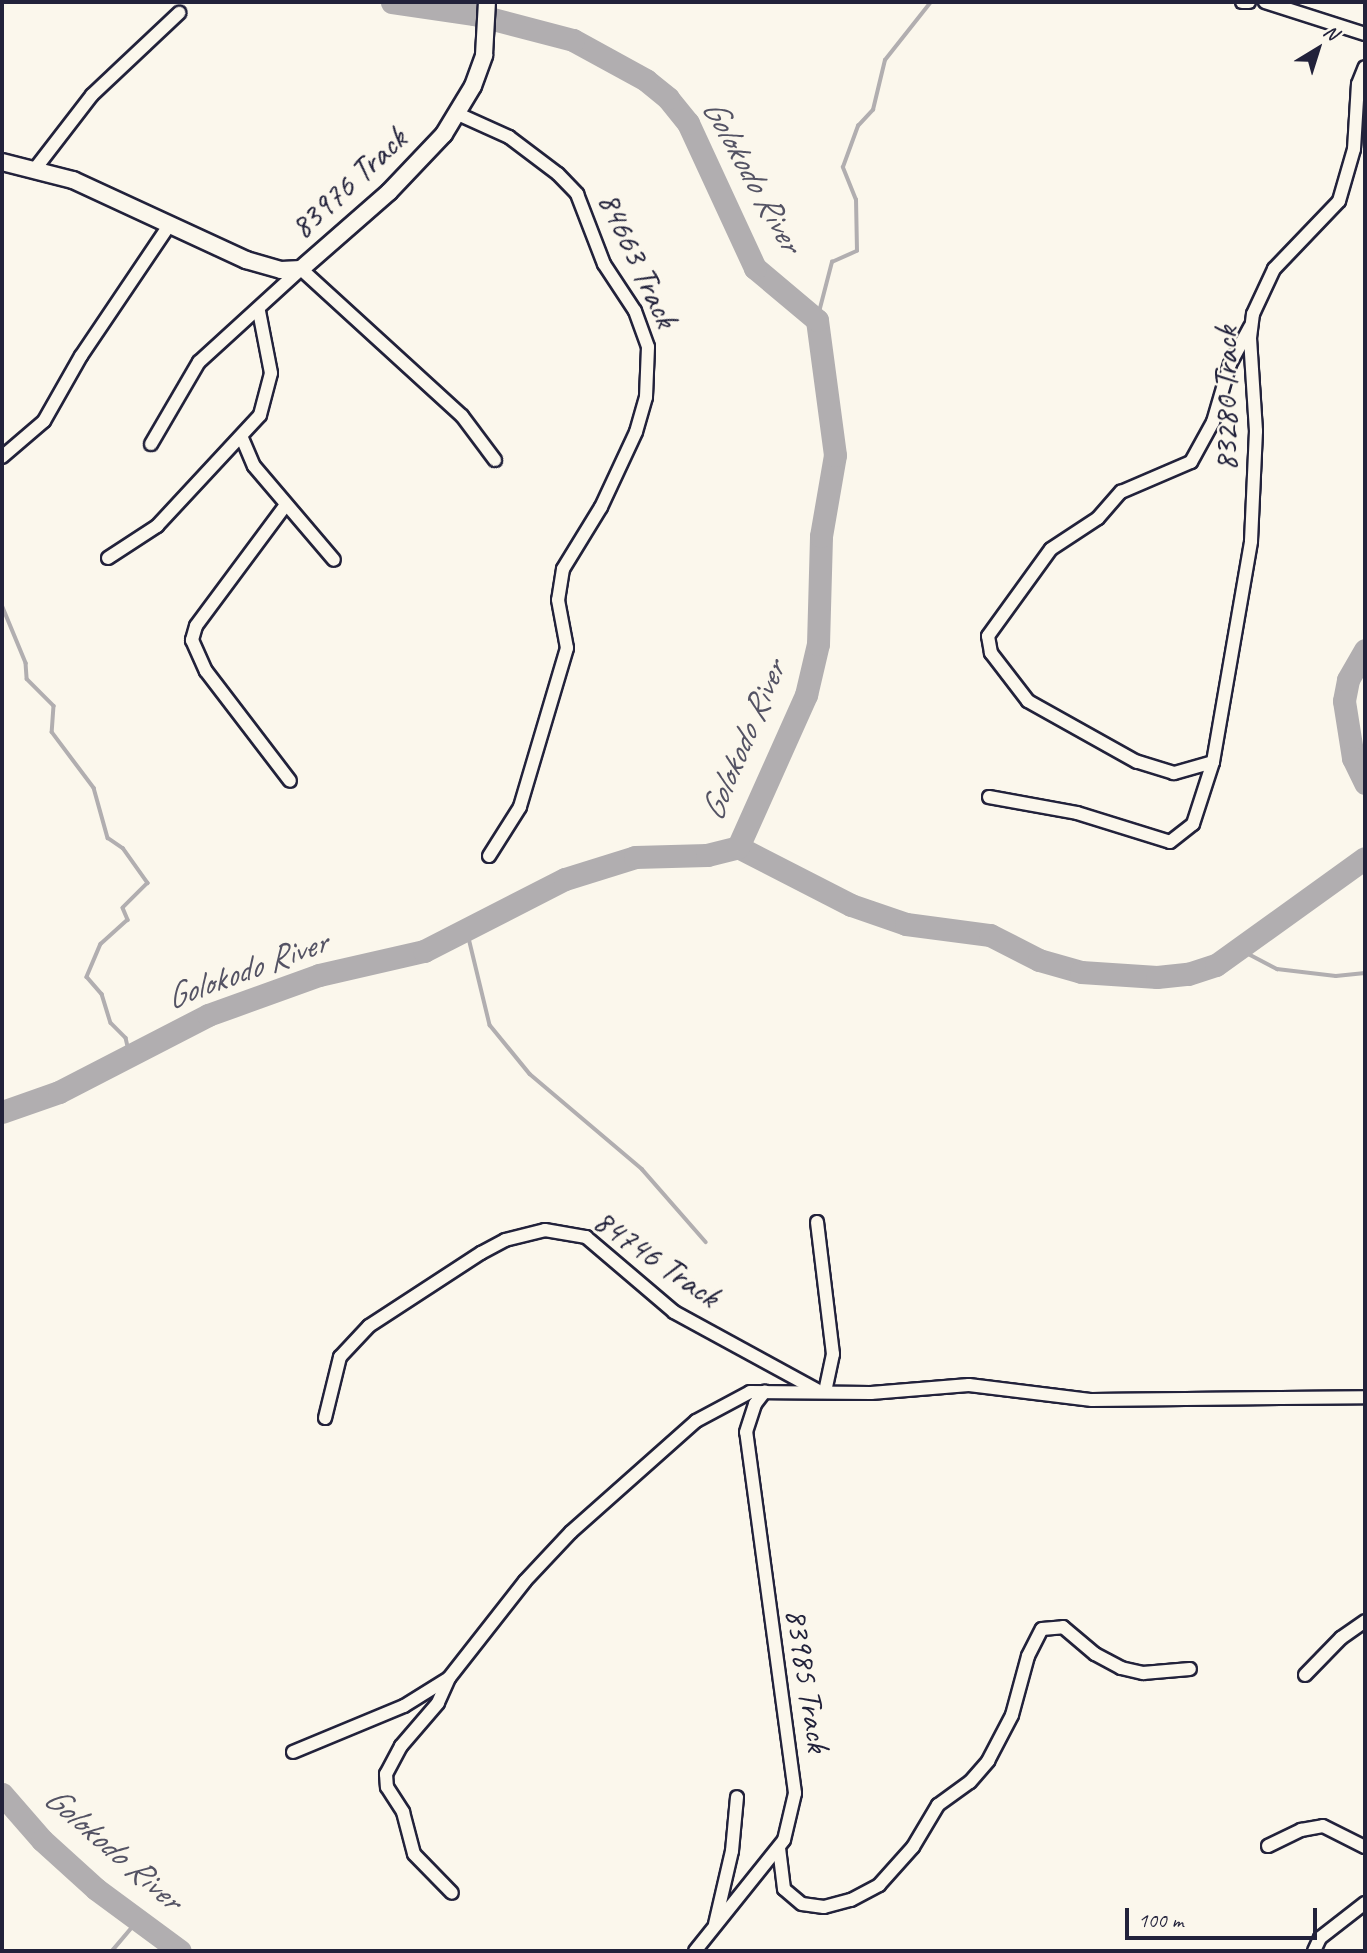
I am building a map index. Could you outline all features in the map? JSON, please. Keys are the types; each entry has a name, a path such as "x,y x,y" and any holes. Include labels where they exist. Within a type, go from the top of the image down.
{"street":[{"name":"83976 Track","path":"2,162 73,180 246,260 281,270 301,269 389,192 458,114 484,55 487,2"},
{"path":"1242,2 1249,2"},
{"path":"1265,2 1365,34"},
{"path":"35,169 92,95 178,13"},
{"name":"83280 Track","path":"989,797 1077,813 1170,842 1193,824 1213,762 1254,512 1252,324 1262,288 1274,269 1339,201 1354,149 1358,84 1365,67"},
{"name":"84663 Track","path":"458,114 520,145 577,194 604,264 644,329 648,347 646,397 636,432 591,524 563,569 558,600 567,648 523,796 489,856"},
{"path":"2,457 44,421 81,356 170,224"},
{"path":"151,444 199,362 259,311 301,269 462,416 495,460"},
{"path":"108,558 157,526 242,438 268,397 268,344 259,311"},
{"path":"1213,762 1174,773 1137,762 1028,701 991,653 988,636 1051,549 1098,518 1121,492 1191,462 1213,422 1230,364 1252,324"},
{"path":"242,438 254,466 285,506 334,560"},
{"path":"285,506 196,626 192,640 206,671 290,781"},
{"path":"817,1222 834,1354 821,1391"},
{"name":"84746 Track","path":"325,1418 340,1357 369,1326 493,1246 545,1230 586,1237 674,1312 821,1391"},
{"path":"453,1893 414,1854 403,1812 387,1787 386,1774 401,1746 438,1703 449,1678 525,1581 615,1491 696,1421 750,1392 765,1391 871,1393 969,1385 1092,1400 1365,1397"},
{"name":"83985 Track","path":"695,1951 779,1848 788,1832 796,1793 746,1432 755,1404 765,1391"},
{"path":"1305,1675 1341,1638 1365,1622"},
{"path":"779,1848 784,1889 802,1904 824,1907 852,1900 879,1885 913,1847 938,1805 970,1782 988,1761 1012,1715 1028,1656 1042,1629 1063,1626 1095,1654 1121,1668 1143,1673 1190,1669"},
{"path":"293,1752 404,1706 449,1678"},
{"path":"714,1928 732,1851 737,1797"},
{"path":"1268,1846 1301,1830 1323,1826 1365,1847"},
{"path":"1314,1951 1320,1938 1365,1903"}],"waterway":[{"name":"Golokodo River","path":"2,1112 59,1092 208,1015 319,975 424,951 565,879 635,857 707,855 738,847 806,695 818,644 821,536 835,455 817,320 755,268 688,123 668,98 646,80 573,40 474,14 392,2"},
{"path":"817,320 832,262 857,251 856,200 843,167 858,126 873,110 885,60 931,2"},
{"path":"2,605 26,663 27,679 54,706 52,732 94,788 108,838 123,848 148,883 123,908 128,920 101,944 87,977 102,994 111,1023 126,1038 130,1055"},
{"path":"1365,650 1348,680 1344,701 1353,758 1365,783"},
{"path":"738,847 851,905 906,924 990,935 1039,960 1081,972 1157,977 1188,974 1216,965 1365,858"},
{"path":"467,930 490,1025 530,1074 642,1169 706,1242"},
{"path":"1241,950 1277,969 1336,976 1365,973"},
{"name":"Golokodo River","path":"2,1794 42,1840 96,1889 180,1951"},
{"path":"112,1951 139,1919"}]}
